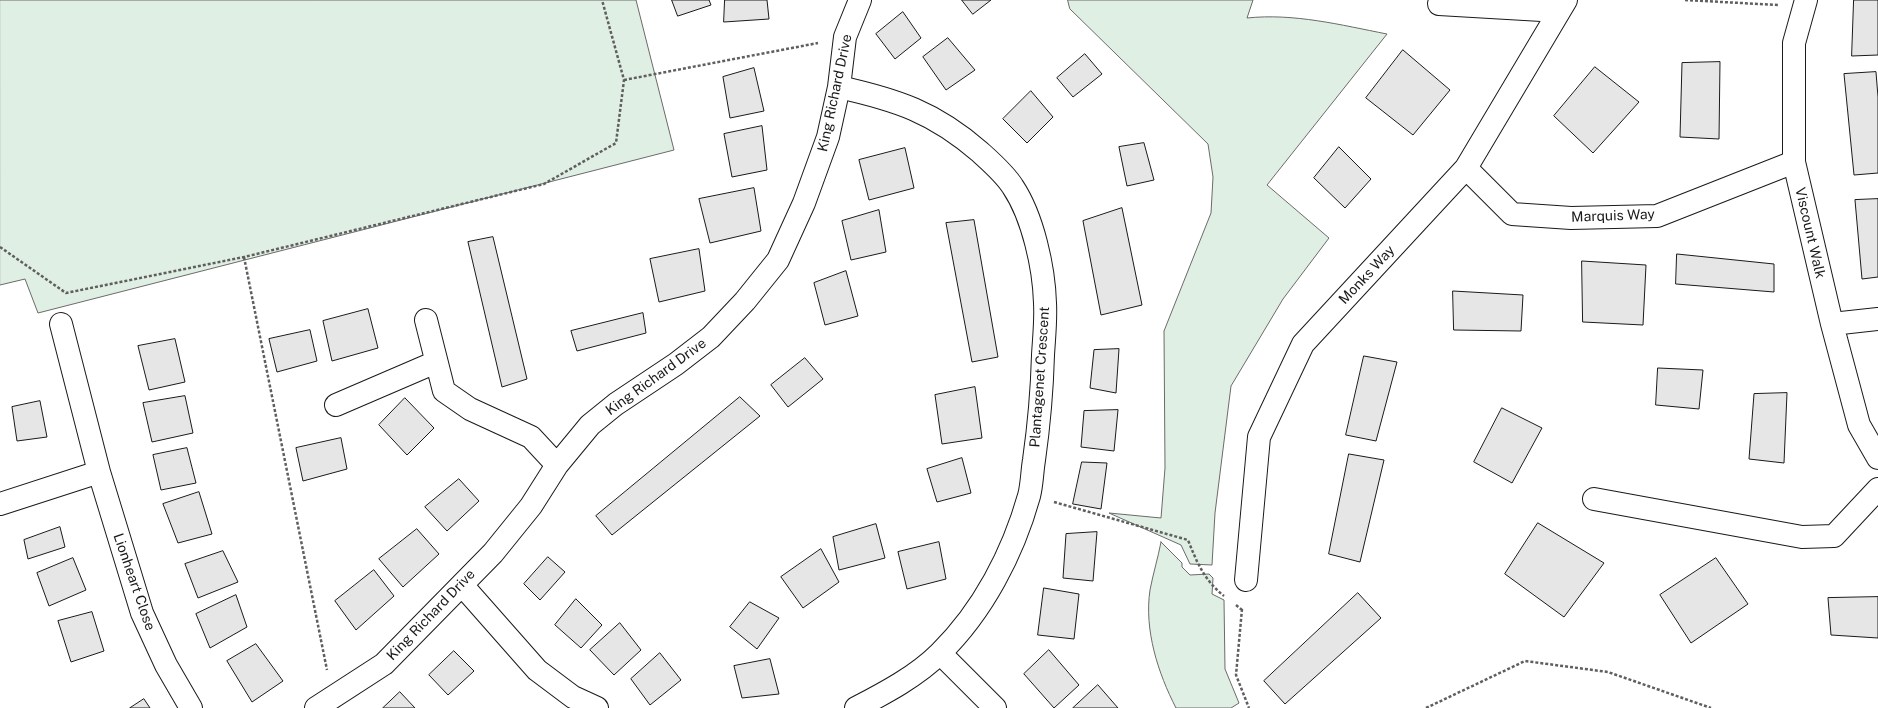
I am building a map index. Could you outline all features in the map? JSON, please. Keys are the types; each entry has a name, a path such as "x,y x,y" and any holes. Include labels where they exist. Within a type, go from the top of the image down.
{"street":[{"name":"King Richard Drive","path":"324,703 384,664 493,553 531,506 557,464 590,425 616,404 676,364 711,337 746,301 778,260 804,203 828,137 839,87 846,37 860,0"},
{"name":"Viscount Walk","path":"1805,3 1794,43 1794,162 1832,324 1859,425 1878,458"},
{"path":"1438,4 1562,6"},
{"name":"Monks Way","path":"1246,580 1259,437 1303,344 1466,168 1562,6"},
{"name":"Plantagenet Crescent","path":"839,87 885,97 937,119 962,137 992,163 1013,186 1028,215 1038,249 1045,302 1042,376 1036,445 1029,495 1008,554 970,617 940,654 911,676 856,708"},
{"name":"Marquis Way","path":"1466,168 1512,214 1571,218 1657,216 1794,162"},
{"path":"1832,324 1878,319"},
{"path":"426,320 444,391 470,409 531,437 557,464"},
{"name":"Lionheart Close","path":"61,324 99,472 142,613 166,665 191,708"},
{"path":"336,405 436,362"},
{"path":"0,504 99,472"},
{"path":"1594,498 1802,537 1834,536 1878,489"},
{"path":"462,585 537,670 573,697 597,708"},
{"path":"940,654 995,708"}],"path":[{"path":"0,247 66,293 244,257 544,184 616,143 624,80 602,0"},
{"path":"1685,0 1805,3"},
{"path":"624,80 846,37"},
{"path":"244,257 324,703"},
{"path":"1029,495 1188,540 1198,566 1214,588 1225,596"},
{"path":"1246,580 1236,675 1249,708"},
{"path":"1230,601 1242,610"},
{"path":"1426,708 1525,661 1608,672 1711,708"}],"green space":[{"path":"0,0 636,0 674,150 38,313 25,279 0,285"},
{"path":"1068,0 1253,0 1247,18 1300,18 1387,34 1267,185 1329,238 1283,299 1231,386 1215,513 1212,565 1190,564 1181,545 1109,513 1161,518 1165,468 1164,331 1211,213 1213,177 1208,144 1070,9"},
{"path":"1161,542 1182,563 1182,567 1190,575 1209,574 1213,578 1212,594 1224,600 1225,669 1239,703 1231,708 1176,708 1169,695 1154,651 1149,620 1150,590"}],"building":[{"path":"672,0 709,0 711,5 678,16"},
{"path":"725,0 767,0 769,19 724,22"},
{"path":"962,0 991,0 973,14"},
{"path":"1854,0 1878,0 1878,55 1852,56"},
{"path":"903,12 921,38 895,59 876,34"},
{"path":"948,38 975,70 946,90 923,57"},
{"path":"1403,50 1450,90 1413,135 1366,98"},
{"path":"1085,54 1102,74 1073,97 1057,78"},
{"path":"1720,62 1719,139 1680,137 1682,63"},
{"path":"1595,67 1639,102 1593,153 1554,116"},
{"path":"754,68 764,111 730,118 723,77"},
{"path":"1876,72 1878,97 1878,173 1854,175 1844,74"},
{"path":"1031,91 1053,117 1027,143 1003,119"},
{"path":"762,126 767,170 732,177 724,134"},
{"path":"1144,143 1154,180 1127,186 1119,147"},
{"path":"1339,147 1371,179 1345,208 1314,178"},
{"path":"905,148 914,188 869,200 859,160"},
{"path":"754,188 761,231 710,243 699,199"},
{"path":"1878,199 1878,277 1862,279 1855,200"},
{"path":"1122,208 1142,305 1101,315 1083,221"},
{"path":"879,210 886,252 851,260 842,221"},
{"path":"974,220 998,357 972,362 946,223"},
{"path":"493,237 527,379 502,387 468,242"},
{"path":"699,249 705,291 659,302 650,259"},
{"path":"1677,254 1774,264 1774,292 1676,284"},
{"path":"1582,261 1646,265 1643,325 1583,322"},
{"path":"846,271 858,316 825,325 814,283"},
{"path":"1453,291 1523,295 1521,331 1454,330"},
{"path":"368,309 378,348 332,361 323,321"},
{"path":"643,313 646,333 577,351 571,331"},
{"path":"310,330 317,361 277,372 269,339"},
{"path":"175,339 185,382 149,390 138,346"},
{"path":"1119,349 1116,393 1090,388 1094,350"},
{"path":"1364,356 1397,362 1376,441 1346,435"},
{"path":"805,358 823,379 788,407 771,385"},
{"path":"1658,368 1703,370 1699,409 1656,405"},
{"path":"975,387 982,438 942,444 935,395"},
{"path":"1787,393 1784,463 1749,459 1754,394"},
{"path":"185,396 193,433 152,442 143,403"},
{"path":"740,397 760,416 612,535 596,516"},
{"path":"405,398 434,428 407,455 379,425"},
{"path":"40,401 47,437 17,441 12,407"},
{"path":"1502,408 1542,428 1512,483 1474,462"},
{"path":"1118,410 1114,451 1081,447 1084,411"},
{"path":"341,438 347,469 303,481 296,448"},
{"path":"187,448 196,483 161,490 153,455"},
{"path":"1349,454 1384,460 1360,562 1329,554"},
{"path":"962,458 971,493 937,502 927,469"},
{"path":"1082,462 1107,463 1101,509 1073,504"},
{"path":"459,479 479,501 447,531 425,507"},
{"path":"199,492 212,534 178,543 163,504"},
{"path":"1538,523 1604,563 1564,617 1505,574"},
{"path":"876,524 885,558 839,570 833,537"},
{"path":"60,527 65,547 28,559 24,540"},
{"path":"417,529 439,554 403,587 379,559"},
{"path":"1097,532 1093,581 1063,578 1066,534"},
{"path":"939,542 946,579 907,589 898,552"},
{"path":"821,549 839,582 803,608 781,577"},
{"path":"223,551 238,582 198,598 185,564"},
{"path":"548,557 565,572 540,600 524,584"},
{"path":"73,558 86,590 49,606 37,573"},
{"path":"1716,558 1748,604 1691,643 1660,595"},
{"path":"374,570 394,596 356,630 335,601"},
{"path":"1044,588 1079,594 1074,639 1038,635"},
{"path":"1358,593 1381,618 1285,704 1264,681"},
{"path":"236,595 247,627 210,648 196,614"},
{"path":"1878,597 1878,638 1831,635 1828,598"},
{"path":"576,599 602,625 581,648 555,625"},
{"path":"750,602 779,618 757,649 730,627"},
{"path":"92,612 104,651 71,662 58,621"},
{"path":"620,623 641,650 614,675 590,650"},
{"path":"256,644 283,681 252,702 227,661"},
{"path":"1049,650 1079,685 1054,708 1024,674"},
{"path":"454,651 474,671 448,695 429,675"},
{"path":"660,653 681,680 650,705 631,679"},
{"path":"770,659 779,694 742,698 734,666"},
{"path":"1098,685 1118,708 1073,708"},
{"path":"400,692 415,708 383,708"},
{"path":"144,699 150,708 130,708"}]}
